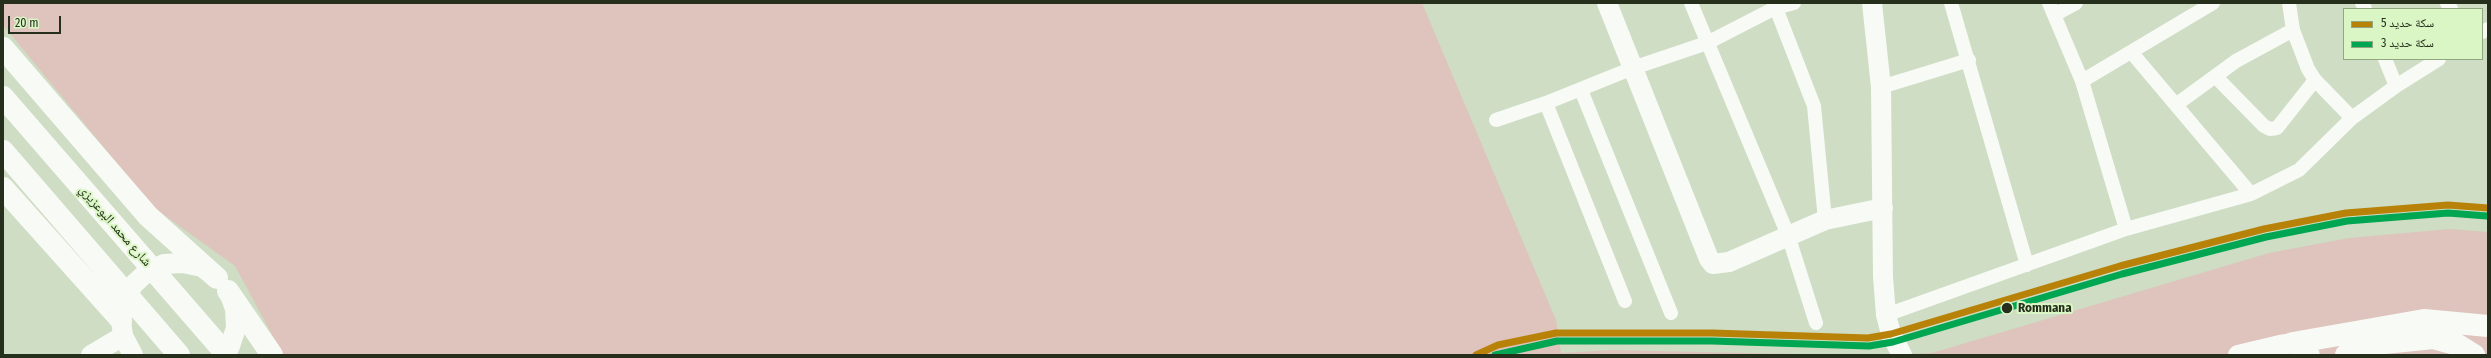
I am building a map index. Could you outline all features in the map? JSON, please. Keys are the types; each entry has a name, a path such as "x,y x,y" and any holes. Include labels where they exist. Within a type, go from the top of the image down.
{"highway":[{"path":"3,48 148,216 223,284 272,355"},
{"name":"شارع محمد البوعزيزي","path":"3,98 225,355"},
{"path":"3,151 179,355"},
{"path":"3,188 122,328"},
{"path":"2288,350 2424,320 2488,326"},
{"path":"2346,355 2375,344 2433,338 2458,345 2474,355"}],"street":[{"path":"1607,3 1709,259 1713,264 1720,265 1729,262 1825,220 1883,208"},
{"path":"1691,3 1788,235 1816,323"},
{"path":"1496,120 1581,90 1633,68 1707,43 1774,6 1794,3"},
{"path":"1872,3 1881,87 1883,278 1886,315 1891,334 1902,355"},
{"path":"1952,3 2027,265"},
{"path":"2076,3 2052,9 2082,81 2126,229"},
{"path":"2082,81 2132,53 2213,3"},
{"path":"2289,3 2293,30 2301,53 2315,80 2352,118"},
{"path":"1774,6 1814,106 1825,220"},
{"path":"2177,104 2236,61 2293,30"},
{"path":"2132,53 2177,104 2251,194"},
{"path":"1881,87 1969,60"},
{"path":"2385,60 2396,86"},
{"path":"1886,315 2126,229 2251,194 2299,170 2352,118 2396,86 2437,60"},
{"path":"2215,76 2264,126 2270,129 2277,128 2315,80"},
{"path":"1581,90 1671,313"},
{"path":"1546,103 1625,301"},
{"path":"133,355 122,328 124,302 133,285 153,269 164,264 183,263 202,267 223,284 235,309 236,328 230,346 225,355"},
{"path":"91,355 122,328"},
{"path":"2238,355 2288,350"}],"shaded area":[{"path":"3,3 1422,3 1556,320 1561,353 1611,350 1837,355 283,355 235,266 153,207 3,25"},
{"path":"2450,229 2488,232 2488,355 1887,355 1932,353 2269,253 2349,238"}],"rail line":[{"name":"5","path":"1476,355 1498,345 1556,333 1712,333 1868,338 1891,334 2120,266 2264,229 2346,213 2448,205 2488,208"},
{"name":"3","path":"1495,355 1557,341 1712,341 1869,346 1893,342 2122,274 2266,237 2347,221 2448,213 2487,216"}],"place":[{"name":"Rommana","path":"2007,308"}]}
